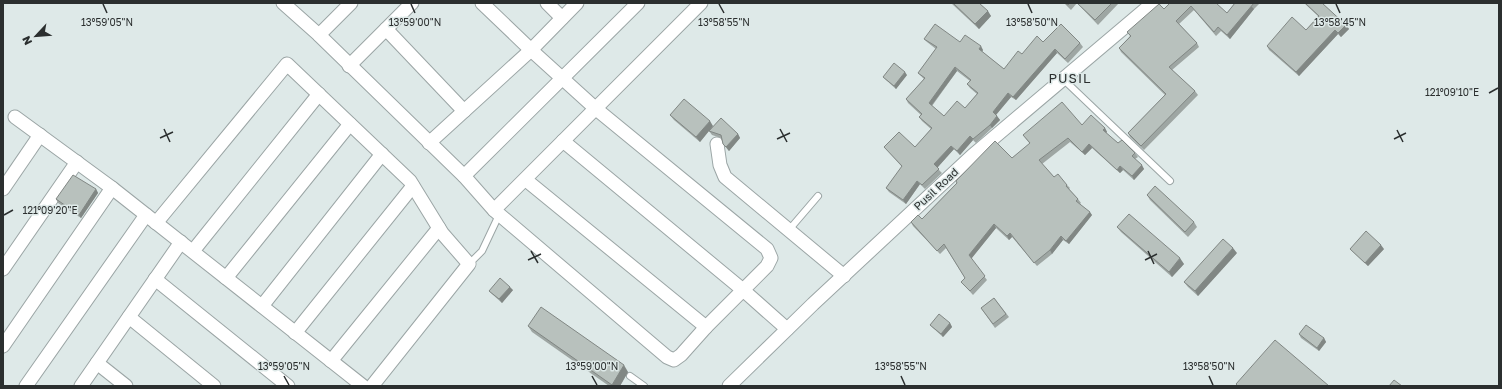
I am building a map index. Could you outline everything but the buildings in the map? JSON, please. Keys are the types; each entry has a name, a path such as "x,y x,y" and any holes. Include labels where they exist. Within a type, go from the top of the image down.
{"street":[{"path":"319,35 351,3"},
{"path":"349,66 412,3"},
{"path":"289,5 349,66 464,176 497,213 667,358 674,360 681,355 706,327 767,266 772,258 767,249 595,108 482,3"},
{"path":"547,3 562,18"},
{"path":"429,143 531,50 577,3"},
{"path":"464,176 638,3"},
{"path":"497,213 526,180 595,108 701,3"},
{"name":"Pusil Road","path":"729,386 787,329 972,156 1153,3"},
{"path":"386,29 464,111"},
{"path":"26,386 151,219 287,64 382,154 413,186 439,228 469,264 372,386"},
{"path":"193,251 319,94"},
{"path":"15,117 112,188 363,386"},
{"path":"226,278 350,124"},
{"path":"3,189 40,135"},
{"path":"563,141 743,290 787,329"},
{"path":"717,144 720,165 725,177 788,231 844,276"},
{"path":"262,306 382,154"},
{"path":"3,269 77,162"},
{"path":"526,180 706,327"},
{"path":"295,333 413,186"},
{"path":"3,346 112,188"},
{"path":"331,361 439,228"},
{"path":"81,386 181,242"},
{"path":"155,279 288,386"},
{"path":"129,317 214,386"},
{"path":"97,363 126,386"}],"lane":[{"path":"1064,79 1170,181"},
{"path":"788,231 818,196"},
{"path":"469,264 482,250 497,213"},
{"path":"630,376 644,386"}],"district":[{"name":"PUSIL","path":"1070,78"}]}
